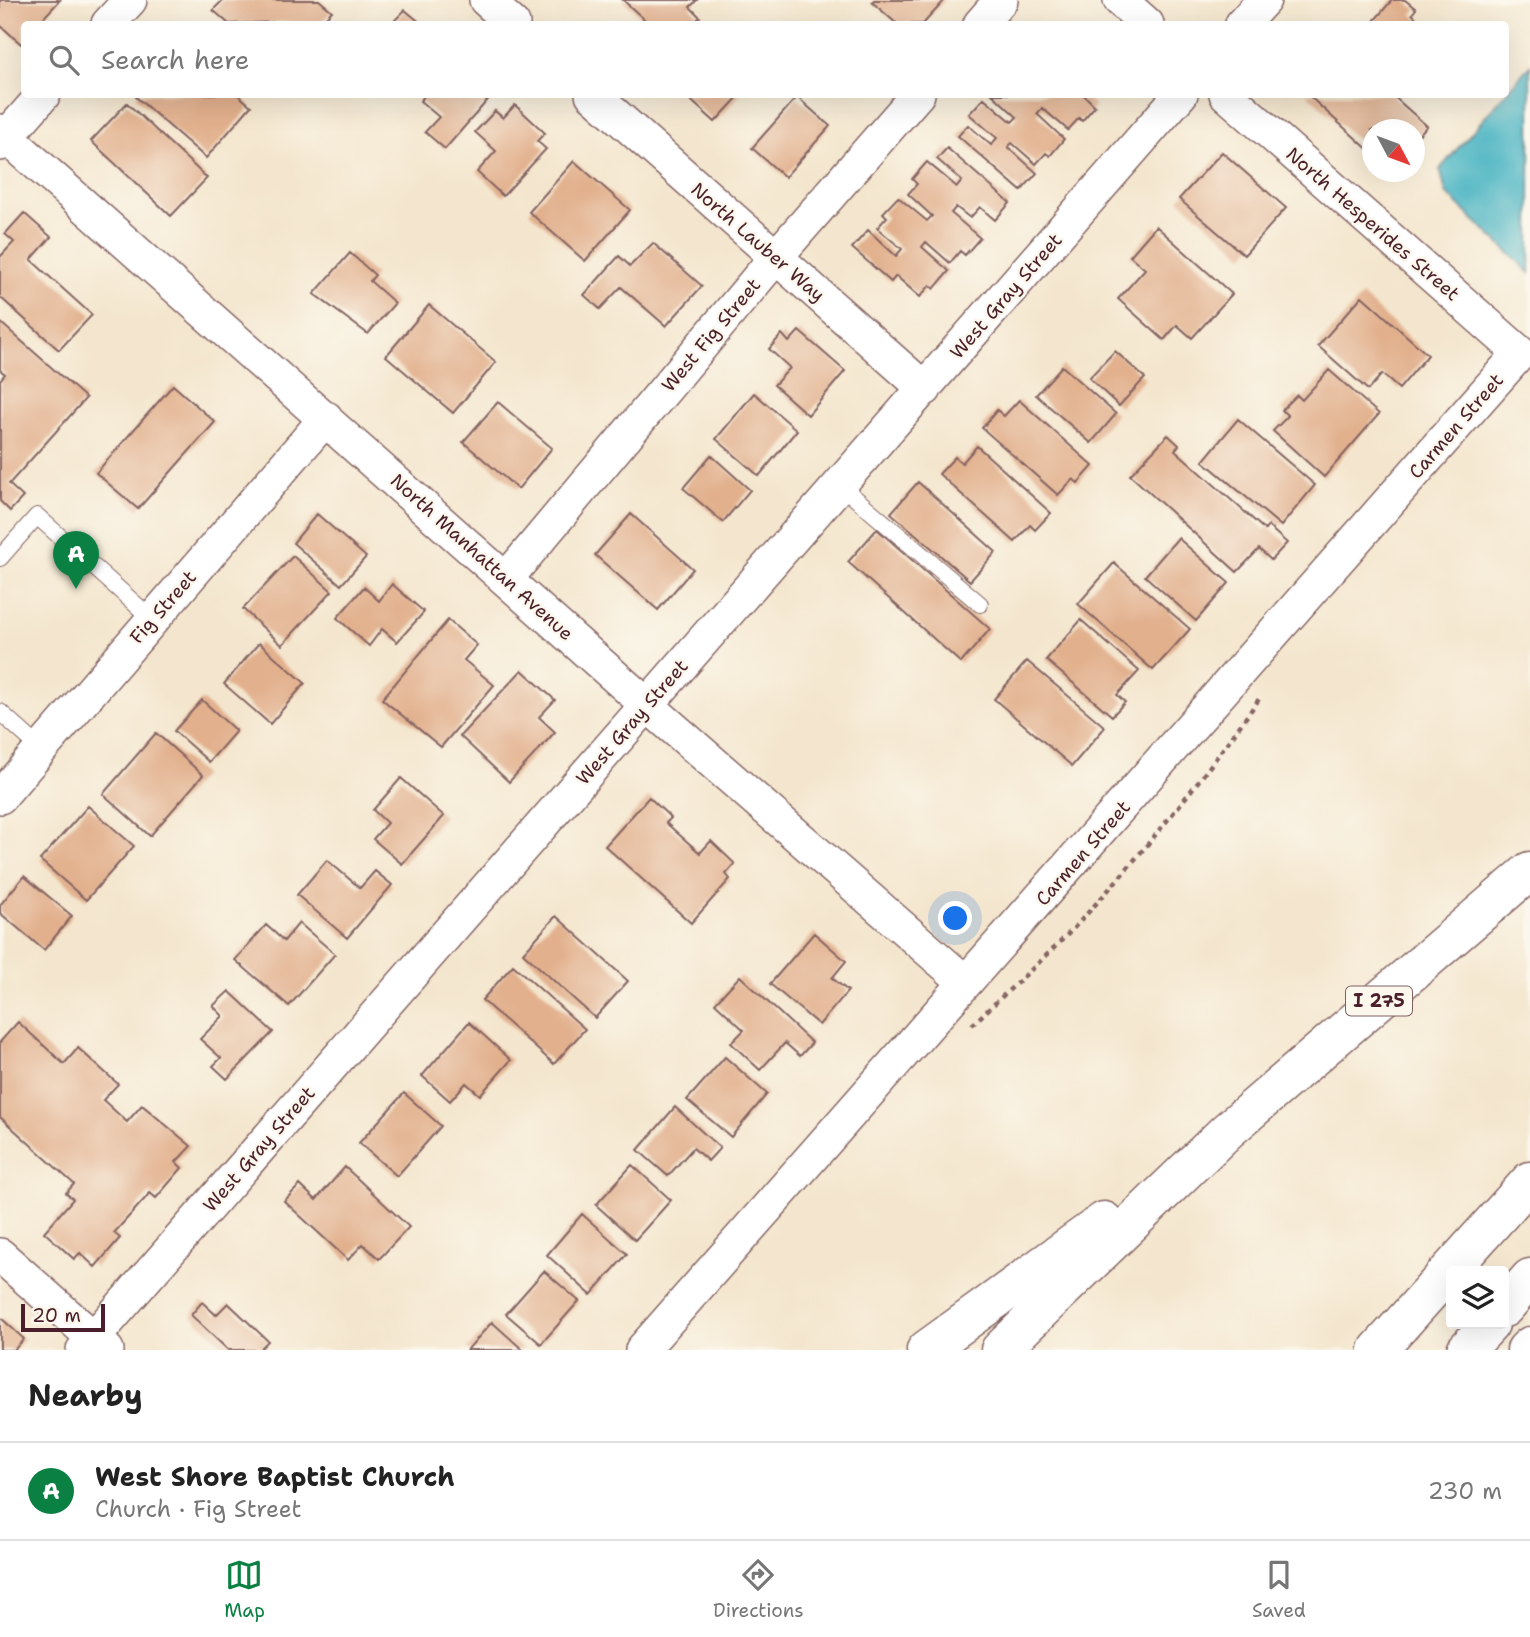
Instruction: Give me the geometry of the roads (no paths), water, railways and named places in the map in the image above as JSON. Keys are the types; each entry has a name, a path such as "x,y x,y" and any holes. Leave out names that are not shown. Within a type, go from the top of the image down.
{"highway":[{"name":"I 275","path":"1000,1350 1102,1248 1227,1131 1530,871"},
{"path":"926,1350 1227,1131"},
{"path":"1378,1350 1530,1181"},
{"path":"1509,1302 1530,1278"},
{"path":"1466,1350 1485,1329"},
{"path":"1526,1350 1530,1346"}],"street":[{"path":"111,21 130,0"},
{"path":"486,0 510,21"},
{"path":"982,21 1001,0"},
{"path":"1119,0 1144,21"},
{"path":"1245,21 1264,0"},
{"path":"2,137 40,98"},
{"name":"North Lauber Way","path":"596,98 925,389"},
{"name":"West Fig Street","path":"507,578 775,258 915,98"},
{"name":"West Gray Street","path":"94,1346 1178,98"},
{"name":"North Hesperides Street","path":"1231,98 1520,353"},
{"name":"North Manhattan Avenue","path":"2,137 326,418 965,982"},
{"name":"Carmen Street","path":"642,1350 965,982 1016,930 1520,353"},
{"name":"Fig Street","path":"0,797 326,418"},
{"path":"0,1255 94,1346"}],"lane":[{"path":"841,486 980,604"},
{"path":"0,558 37,516 152,619"},
{"path":"0,712 41,749"}],"water":[{"path":"1530,65 1530,273 1446,193 1440,169 1501,98 1509,98 1509,89"}],"place":[{"name":"West Shore Baptist Church","path":"76,589"}]}
